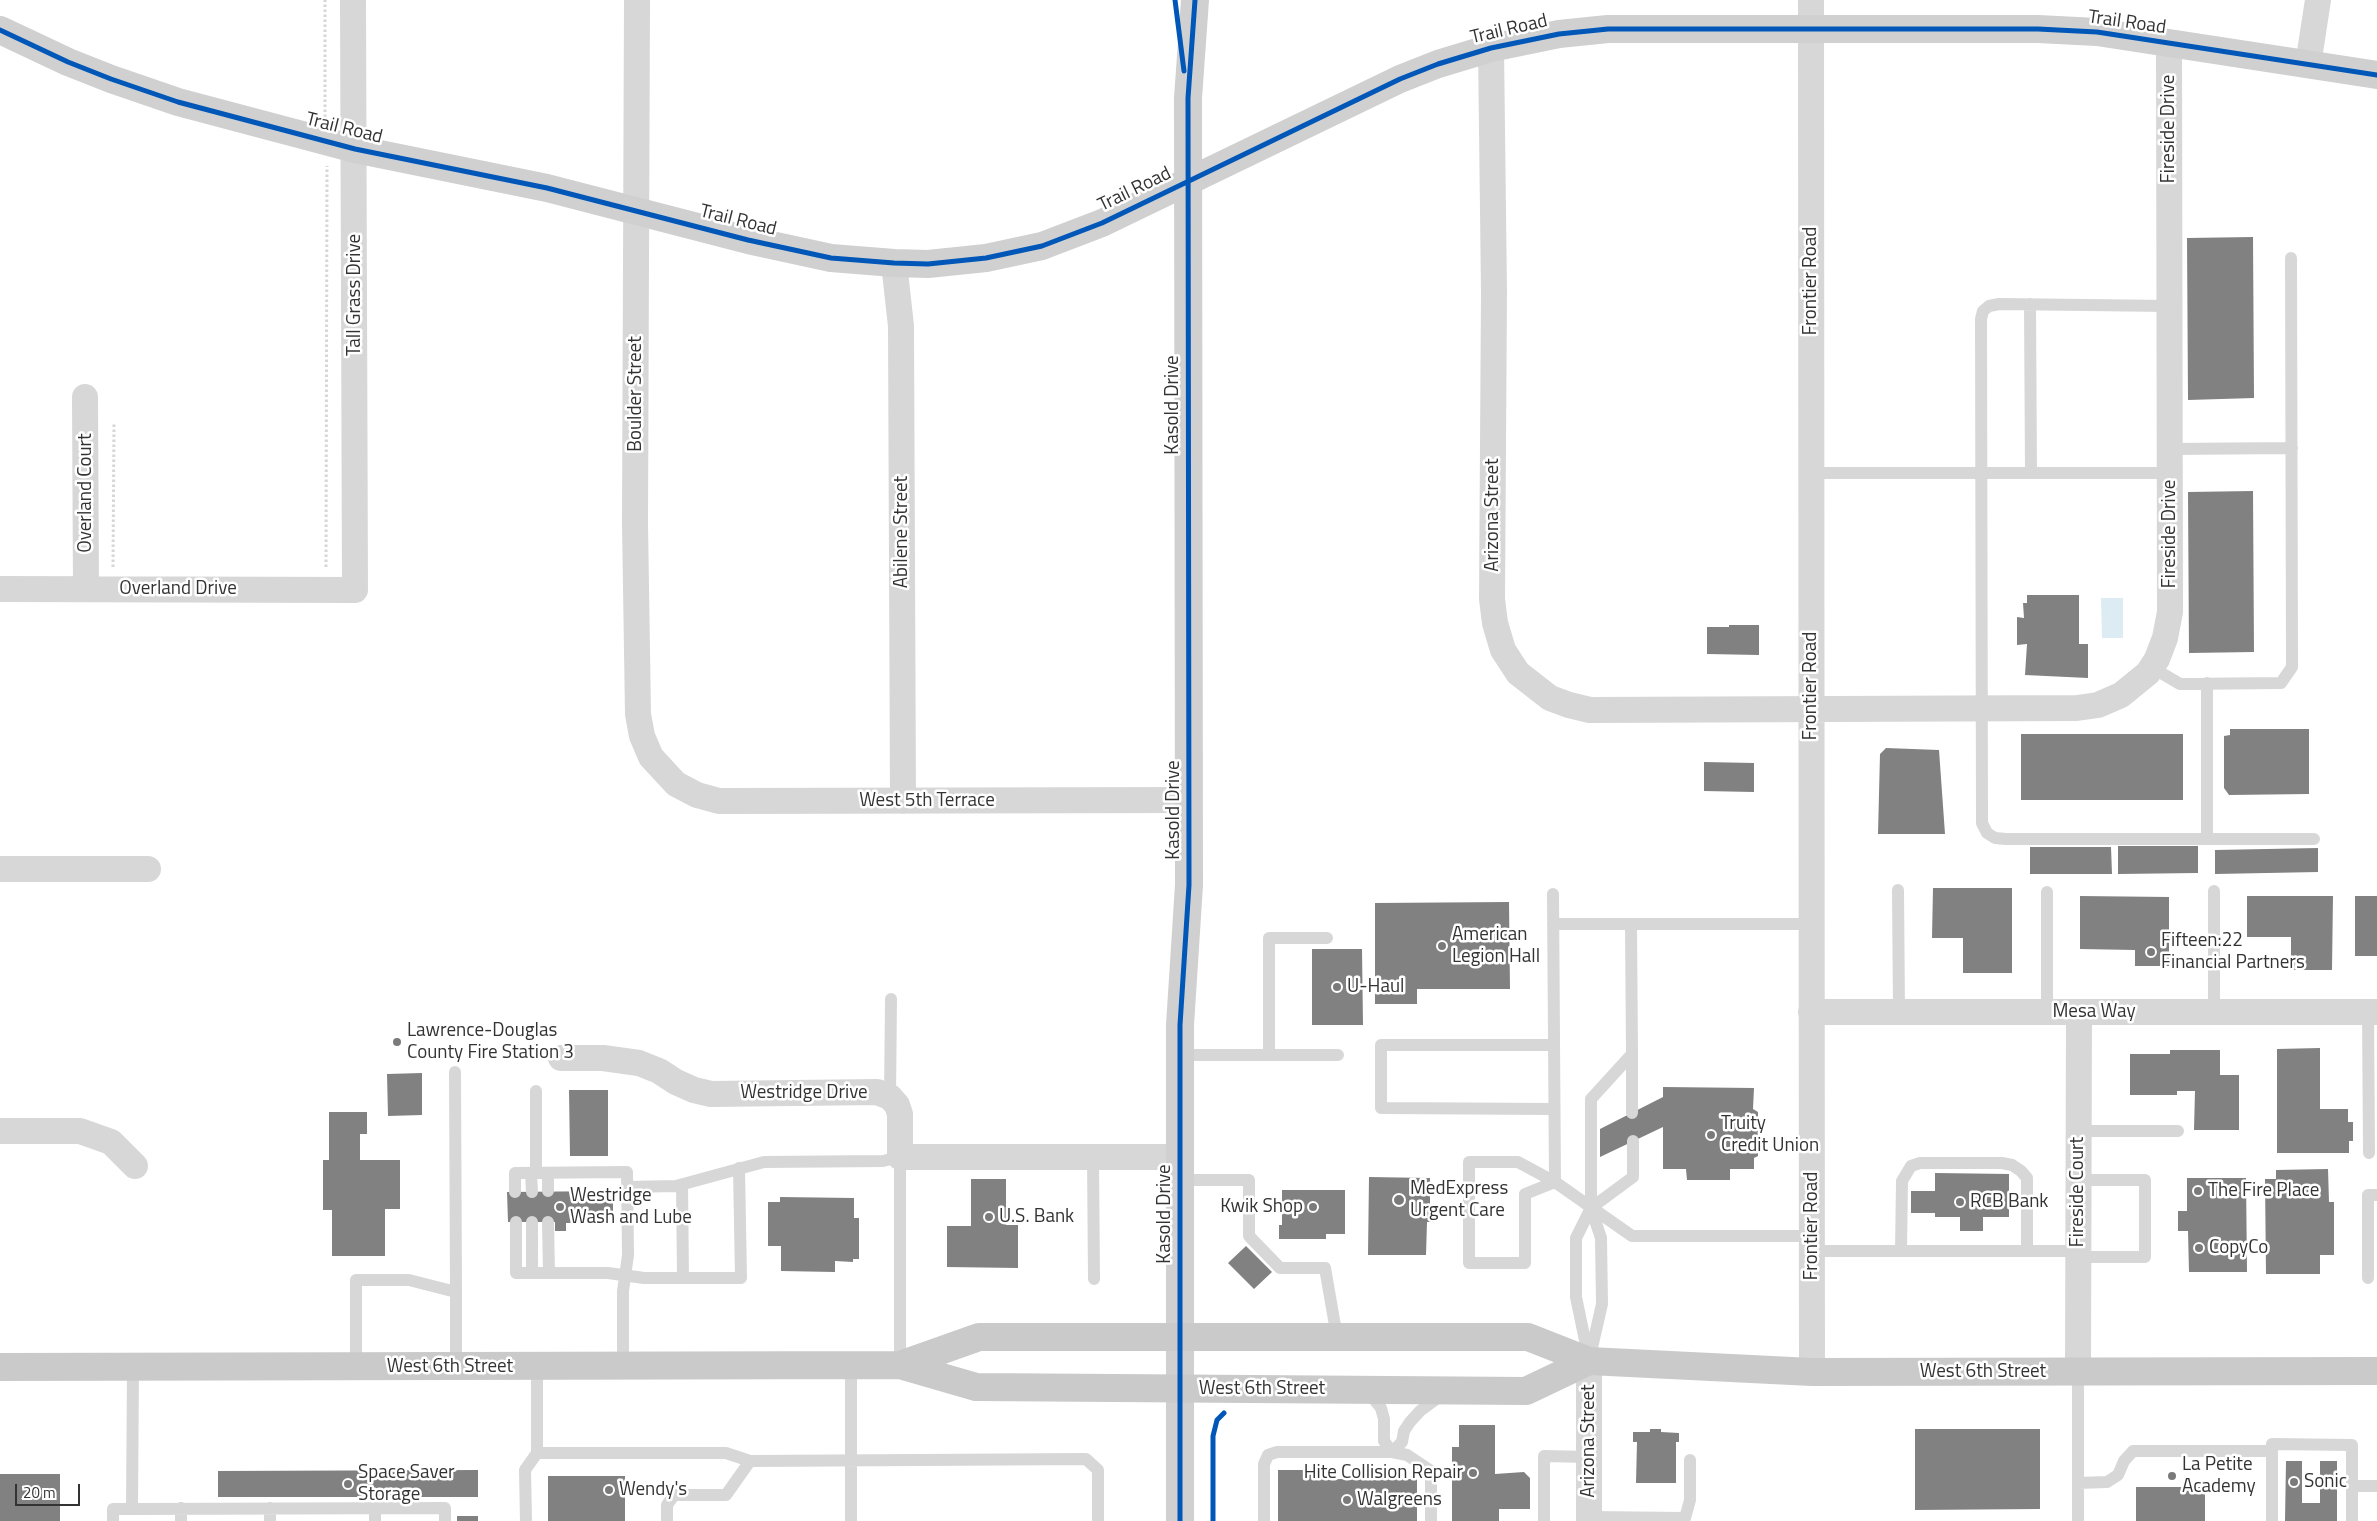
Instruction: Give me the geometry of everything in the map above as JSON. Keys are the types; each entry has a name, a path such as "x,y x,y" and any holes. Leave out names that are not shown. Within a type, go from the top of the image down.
{"main road":[{"name":"West 6th Street","path":"900,1365 979,1337 1528,1337 1589,1360 1812,1372 2377,1372"},
{"name":"West 6th Street","path":"0,1368 900,1365 976,1387 1526,1391 1589,1360"}],"street":[{"name":"Tall Grass Drive","path":"353,0 356,149 356,590"},
{"name":"Boulder Street","path":"637,0 635,523 638,714 642,736 651,757 670,779"},
{"name":"Kasold Drive","path":"1175,0 1188,98"},
{"name":"Kasold Drive","path":"1180,1521 1180,1056 1189,885 1188,98 1195,0"},
{"name":"Frontier Road","path":"1811,0 1812,1372"},
{"path":"2308,65 2318,0"},
{"name":"Trail Road","path":"0,30 52,56 111,80 178,102 356,149 547,188 748,240 831,258 894,264 928,264 986,258 1042,246 1102,223 1400,79 1438,64 1492,48 1559,34 1608,29 2038,29 2097,32 2377,75"},
{"name":"Fireside Drive","path":"1811,709 2078,708 2098,705 2121,695 2136,684 2151,667 2165,638 2170,612 2169,43"},
{"name":"Arizona Street","path":"1492,48 1494,292 1492,599 1495,623 1503,650 1518,673 1535,688 1562,703 1590,710 1811,709"},
{"name":"Abilene Street","path":"894,264 901,326 903,802"},
{"name":"Overland Court","path":"85,397 86,588"},
{"name":"Overland Drive","path":"0,589 356,590"},
{"name":"West 5th Terrace","path":"670,779 696,795 719,801 1189,800"},
{"path":"0,869 148,868"},
{"name":"Mesa Way","path":"1811,1012 2373,1012"},
{"name":"Fireside Court","path":"2078,1372 2079,1012"},
{"name":"Westridge Drive","path":"561,1058 604,1058 638,1063 659,1071 685,1086 711,1094 877,1092 890,1098 897,1105 900,1114 900,1157"},
{"path":"0,1131 80,1131 110,1142 135,1166"},
{"path":"900,1157 1093,1157 1180,1169"},
{"name":"Arizona Street","path":"1589,1360 1589,1519"}],"lane":[{"path":"2151,667 2180,684 2281,683 2292,667 2291,258"},
{"path":"2170,306 1999,304 1989,306 1983,311 1981,318 1982,823 1987,833 1995,838 2314,839"},
{"path":"2030,304 2031,473"},
{"path":"1811,473 2031,473 2292,448"},
{"path":"2207,683 2207,839"},
{"path":"1898,890 1899,1012"},
{"path":"2214,891 2214,1012"},
{"path":"2047,892 2048,1012"},
{"path":"1553,894 1554,1182"},
{"path":"1553,924 1811,924"},
{"path":"1632,924 1632,1113"},
{"path":"1270,1055 1269,938 1328,938"},
{"path":"890,999 890,1098"},
{"path":"2369,1153 2373,1012"},
{"path":"1554,1045 1382,1045 1381,1081 1381,1108 1554,1109"},
{"path":"1589,1360 1602,1304 1602,1238 1591,1208 1591,1099 1632,1054"},
{"path":"1180,1056 1338,1055"},
{"path":"455,1072 456,1367"},
{"path":"532,1192 538,1173 536,1091"},
{"path":"2079,1131 2178,1131"},
{"path":"1589,1360 1576,1298 1576,1238 1591,1208 1633,1177 1633,1141"},
{"path":"627,1187 682,1185 764,1162 883,1161 900,1157 900,1365"},
{"path":"1093,1157 1094,1279"},
{"path":"1554,1182 1525,1194 1525,1263 1469,1263 1469,1162 1518,1162 1554,1182 1632,1236 1812,1243 1901,1251 2027,1252 2145,1256 2145,1180 2079,1180"},
{"path":"1901,1251 1902,1181 1912,1166 1920,1163 2002,1163 2012,1165 2027,1178 2027,1252"},
{"path":"516,1222 516,1273 625,1275 644,1278 741,1278 739,1168"},
{"path":"1180,1169 1248,1180 1248,1236 1280,1268 1325,1268 1337,1337"},
{"path":"515,1192 515,1173 627,1172 628,1255 625,1275 623,1367"},
{"path":"538,1173 548,1191"},
{"path":"682,1185 683,1278"},
{"path":"2368,1278 2368,1195 2377,1195"},
{"path":"532,1222 532,1273"},
{"path":"548,1222 549,1273"},
{"path":"356,1367 356,1280 409,1280 456,1292"},
{"path":"851,1366 851,1521"},
{"path":"132,1509 133,1367"},
{"path":"526,1521 525,1470 537,1452 537,1367"},
{"path":"2078,1372 2078,1521"},
{"path":"1366,1390 1382,1408 1384,1441 1392,1452"},
{"path":"1392,1452 1402,1442 1404,1431 1410,1422 1420,1411 1448,1390"},
{"path":"2272,1521 2272,1444 2352,1444 2352,1521"},
{"path":"2078,1483 2107,1482 2118,1475 2124,1461 2133,1452 2272,1451"},
{"path":"537,1452 726,1452 750,1460 1086,1459 1098,1470 1098,1521"},
{"path":"1264,1521 1264,1464 1268,1455 1277,1452 1392,1452 1407,1455 1431,1471 1431,1521"},
{"path":"1544,1521 1544,1456 1589,1457"},
{"path":"667,1521 666,1505 674,1494 726,1495 750,1460"},
{"path":"1589,1519 1685,1518 1690,1500 1690,1460"},
{"path":"2352,1486 2377,1486"},
{"path":"113,1521 113,1509 132,1509 181,1515 270,1515 375,1514 445,1508 445,1521"}],"path":[{"path":"326,0 326,590"},
{"path":"113,588 114,422"}],"shaded area":[{"path":"2101,598 2123,598 2123,638 2102,638"}],"building":[{"path":"2253,237 2254,398 2188,400 2187,238"},
{"path":"2253,491 2254,652 2189,653 2188,492"},
{"path":"2027,595 2079,595 2079,644 2088,644 2088,678 2025,675 2027,644 2017,645 2017,617 2024,618 2023,603 2027,603"},
{"path":"1729,625 1759,625 1759,655 1707,654 1707,627 1729,627"},
{"path":"2230,729 2309,729 2309,794 2229,795 2224,788 2224,736 2230,735"},
{"path":"2021,734 2183,734 2183,800 2021,800"},
{"path":"1886,748 1939,750 1945,834 1878,834 1880,754"},
{"path":"1704,762 1754,763 1754,792 1704,791"},
{"path":"2118,846 2198,846 2198,873 2118,874"},
{"path":"2030,847 2111,847 2112,874 2030,874"},
{"path":"2318,848 2318,872 2215,874 2215,850"},
{"path":"1933,888 2012,888 2012,973 1963,973 1963,938 1932,938"},
{"path":"2080,896 2169,897 2169,966 2135,966 2135,950 2080,949"},
{"path":"2247,896 2333,896 2332,970 2291,970 2291,937 2247,937"},
{"path":"2355,896 2377,896 2377,956 2355,956"},
{"name":"American Legion Hall","path":"1509,902 1510,989 1417,989 1417,1004 1375,1004 1375,903"},
{"name":"U-Haul","path":"1312,949 1362,949 1363,1025 1312,1025"},
{"path":"2320,1048 2320,1109 2348,1109 2348,1122 2353,1122 2353,1141 2349,1141 2349,1153 2277,1153 2277,1049"},
{"path":"2170,1050 2220,1050 2220,1075 2239,1075 2239,1130 2194,1130 2195,1091 2177,1091 2177,1095 2130,1095 2130,1054 2170,1054"},
{"path":"422,1073 422,1115 388,1116 387,1074"},
{"name":"Truity Credit Union","path":"1663,1087 1754,1088 1753,1109 1758,1112 1758,1156 1754,1158 1754,1169 1730,1169 1730,1180 1687,1180 1686,1169 1663,1169 1663,1127 1600,1157 1600,1129 1663,1097"},
{"path":"569,1090 608,1090 608,1156 570,1156"},
{"path":"329,1112 367,1112 367,1134 360,1134 360,1160 400,1160 400,1209 385,1209 385,1256 332,1256 332,1210 323,1210 323,1160 329,1160"},
{"path":"2328,1169 2329,1202 2334,1202 2334,1255 2320,1255 2320,1274 2266,1274 2265,1179 2276,1179 2276,1170"},
{"name":"RCB Bank","path":"1935,1173 2009,1174 2009,1217 1983,1217 1983,1231 1960,1231 1960,1217 1935,1217 1935,1213 1911,1213 1911,1191 1935,1191"},
{"name":"MedExpress Urgent Care","path":"1369,1177 1430,1178 1430,1222 1427,1222 1426,1255 1368,1255"},
{"path":"2187,1178 2246,1178 2247,1272 2189,1272 2188,1231 2178,1231 2178,1211 2187,1211"},
{"name":"U.S. Bank","path":"971,1179 1006,1179 1006,1225 1018,1225 1018,1268 947,1267 947,1226 971,1226"},
{"name":"Kwik Shop","path":"1282,1190 1345,1190 1345,1234 1326,1234 1326,1239 1279,1239 1279,1225 1282,1225"},
{"name":"Westridge Wash and Lube","path":"613,1191 613,1223 566,1223 566,1231 555,1231 555,1222 508,1222 507,1192"},
{"path":"780,1197 854,1198 854,1218 859,1218 859,1259 853,1259 853,1262 835,1261 835,1272 781,1271 781,1246 768,1246 768,1202 780,1202"},
{"name":"Kwik Shop","path":"1246,1246 1272,1272 1254,1289 1228,1263"},
{"name":"Hite Collision Repair","path":"1459,1425 1495,1425 1495,1474 1524,1472 1530,1478 1530,1509 1499,1509 1499,1521 1452,1521 1452,1447 1459,1447"},
{"path":"1650,1429 1661,1429 1661,1432 1679,1433 1679,1442 1676,1442 1676,1483 1636,1483 1637,1442 1633,1442 1633,1432 1650,1432"},
{"path":"1915,1429 2040,1429 2040,1509 1915,1510"},
{"name":"Sonic","path":"2286,1461 2302,1461 2302,1503 2320,1503 2320,1461 2337,1461 2337,1521 2285,1521"},
{"name":"Space Saver Storage","path":"478,1470 478,1497 218,1497 218,1471"},
{"name":"Walgreens","path":"1278,1470 1315,1470 1315,1479 1417,1479 1417,1521 1278,1521"},
{"path":"0,1474 60,1474 60,1521 0,1521"},
{"path":"548,1476 625,1476 625,1521 548,1521"},
{"path":"2136,1487 2205,1487 2205,1521 2136,1521"},
{"path":"457,1516 478,1516 478,1521 457,1521"}],"cycle path":[{"path":"1175,0 1184,71"},
{"path":"1180,1521 1180,1025 1189,885 1188,98 1195,0"},
{"path":"0,30 68,62 178,102 355,149 547,188 748,240 831,258 928,264 986,258 1042,246 1102,223 1400,79 1438,64 1491,48 1559,34 1608,29 2038,29 2097,32 2377,75"},
{"path":"1213,1521 1213,1436 1217,1420 1224,1413"}],"place":[{"name":"American Legion Hall","path":"1442,946"},
{"name":"Fifteen:22 Financial Partners","path":"2151,952"},
{"name":"U-Haul","path":"1337,987"},
{"name":"Lawrence-Douglas County Fire Station 3","path":"397,1042"},
{"name":"Truity Credit Union","path":"1711,1135"},
{"name":"The Fire Place","path":"2198,1191"},
{"name":"MedExpress Urgent Care","path":"1399,1200"},
{"name":"RCB Bank","path":"1960,1202"},
{"name":"Westridge Wash and Lube","path":"560,1207"},
{"name":"Kwik Shop","path":"1313,1207"},
{"name":"U.S. Bank","path":"989,1217"},
{"name":"CopyCo","path":"2199,1248"},
{"name":"Hite Collision Repair","path":"1473,1473"},
{"name":"La Petite Academy","path":"2172,1476"},
{"name":"Sonic","path":"2294,1482"},
{"name":"Space Saver Storage","path":"348,1484"},
{"name":"Wendy's","path":"609,1490"},
{"name":"Walgreens","path":"1347,1500"}]}
